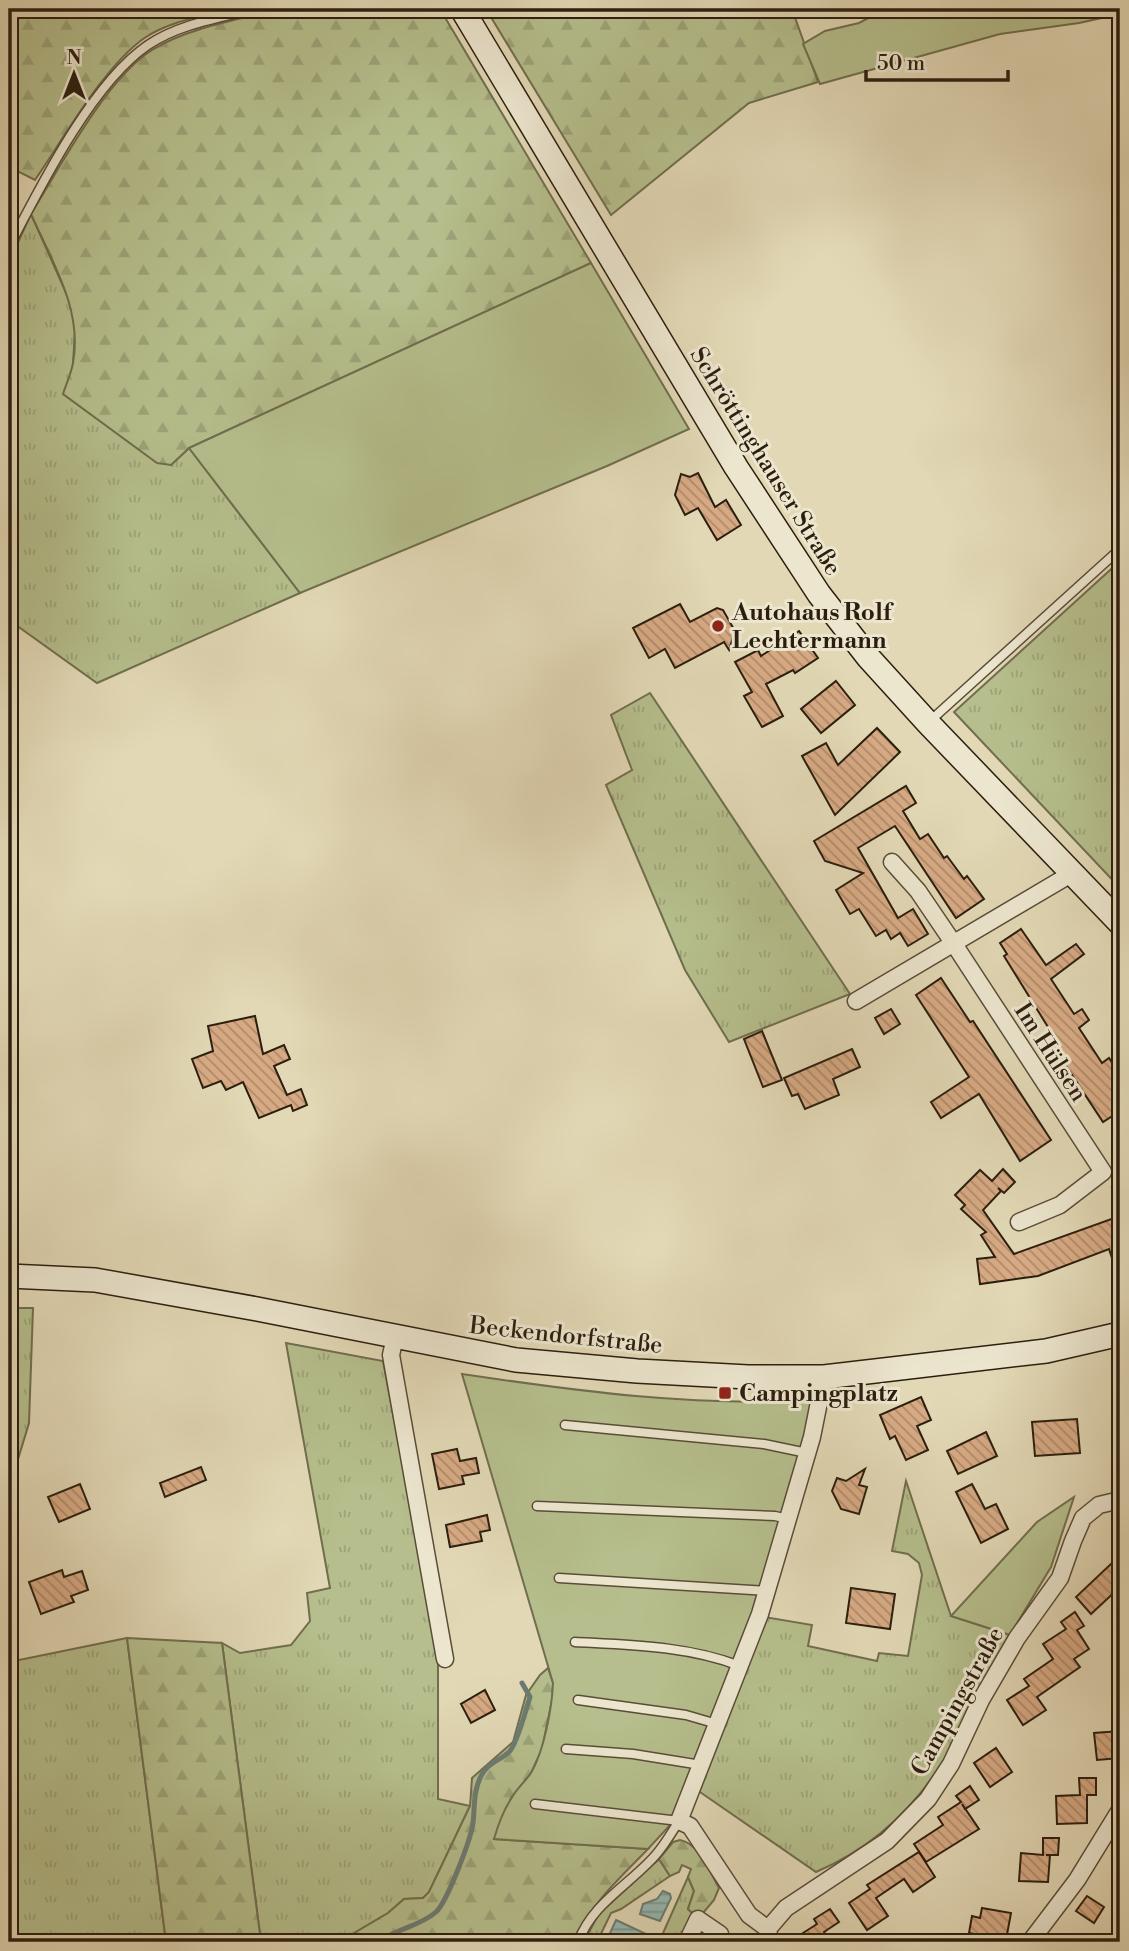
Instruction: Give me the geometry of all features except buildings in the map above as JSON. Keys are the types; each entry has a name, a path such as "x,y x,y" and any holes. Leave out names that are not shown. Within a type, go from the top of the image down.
{"main road":[{"name":"Schröttinghauser Straße","path":"462,9 777,533 818,594 928,723 1120,923"},
{"name":"Beckendorfstraße","path":"9,1276 95,1280 516,1360 748,1377 824,1377 1046,1351 1120,1334"}],"street":[{"name":"Im Hülsen","path":"892,862 918,891 1103,1172 1060,1205 1018,1222"},
{"path":"856,1002 1071,874"},
{"path":"395,1338 391,1355 445,1659"},
{"path":"679,1821 767,1591 807,1453 824,1377"},
{"name":"Campingstraße","path":"679,1821 690,1826 749,1915 769,1936 786,1908 887,1841 928,1799 951,1764 981,1700 1017,1638 1060,1578 1083,1518 1099,1505 1120,1500"},
{"path":"1030,1942 1077,1880 1120,1810"},
{"path":"687,1942 698,1919 720,1934 712,1942"}],"lane":[{"path":"9,247 70,138 93,103 129,60 161,38 200,23 255,9"},
{"path":"928,723 1120,549"},
{"path":"565,1426 764,1444 807,1453"},
{"path":"537,1506 788,1518"},
{"path":"559,1578 767,1591"},
{"path":"575,1642 640,1645 711,1655 740,1666"},
{"path":"578,1700 686,1715 717,1724"},
{"path":"566,1749 633,1754 701,1765"},
{"path":"535,1804 679,1821 650,1862 593,1913 578,1942"}],"green space":[{"path":"9,9 230,9 163,28 143,39 128,52 99,85 35,180 9,167"},
{"path":"280,9 440,9 591,263 189,448 171,465 157,463 63,394 73,363 74,324 64,287 31,214 85,125 135,63 152,50 181,36"},
{"path":"486,9 792,9 818,82 749,103 611,215"},
{"path":"874,9 1120,9 1120,14 1079,23 1000,34 820,84 803,44 825,31 859,23 872,16"},
{"path":"31,214 71,304 75,330 73,364 171,465 189,448 300,593 97,683 9,620 9,262"},
{"path":"591,263 689,429 607,466 300,593 189,448"},
{"path":"1120,561 1120,888 954,712"},
{"path":"650,693 850,994 729,1042 685,970 606,785 632,770 611,715"},
{"path":"9,1308 33,1308 29,1423 9,1489"},
{"path":"286,1343 383,1361 438,1653 438,1799 470,1806 429,1892 423,1898 404,1899 388,1913 339,1942 261,1942 222,1643 240,1653 291,1645 310,1621 307,1593 330,1588"},
{"path":"462,1374 636,1396 723,1401 810,1400 810,1428 757,1613 672,1823 648,1849 494,1839 506,1808 536,1764 549,1717 553,1683"},
{"path":"906,1481 951,1616 1010,1635 975,1696 944,1760 919,1795 872,1840 836,1863 816,1872 697,1790 765,1617 812,1625 808,1646 877,1661 879,1653 908,1656 922,1575 919,1563 908,1554 892,1551"},
{"path":"1074,1497 1051,1567 1010,1635 951,1616 1037,1522"},
{"path":"127,1638 166,1942 9,1942 9,1662"},
{"path":"127,1638 222,1643 261,1942 166,1942"},
{"path":"548,1668 553,1683 552,1700 542,1749 531,1773 511,1798 494,1839 648,1849 597,1904 575,1942 339,1942 388,1913 404,1899 423,1898 429,1892 470,1806 472,1778 513,1742 526,1695"},
{"path":"680,1840 698,1852 719,1888 714,1900 698,1919 688,1909 694,1891 688,1877 691,1869 682,1865 679,1872 670,1876 659,1859 673,1842"},
{"path":"659,1859 670,1876 611,1913 597,1942 584,1942 598,1915"},
{"path":"688,1877 694,1891 688,1909 697,1918 685,1942 659,1942"}],"water":[{"path":"663,1891 670,1894 671,1898 660,1921 640,1914 643,1904 657,1899"},
{"path":"616,1920 646,1934 648,1942 606,1942"}],"waterway":[{"path":"9,17 19,9"},
{"path":"380,1942 429,1917 441,1906 458,1870 471,1831 478,1782 490,1765 509,1752 518,1735 530,1697 522,1683"}],"place":[{"name":"Autohaus Rolf Lechtermann","path":"718,626"},
{"name":"Campingplatz","path":"725,1393"}]}
